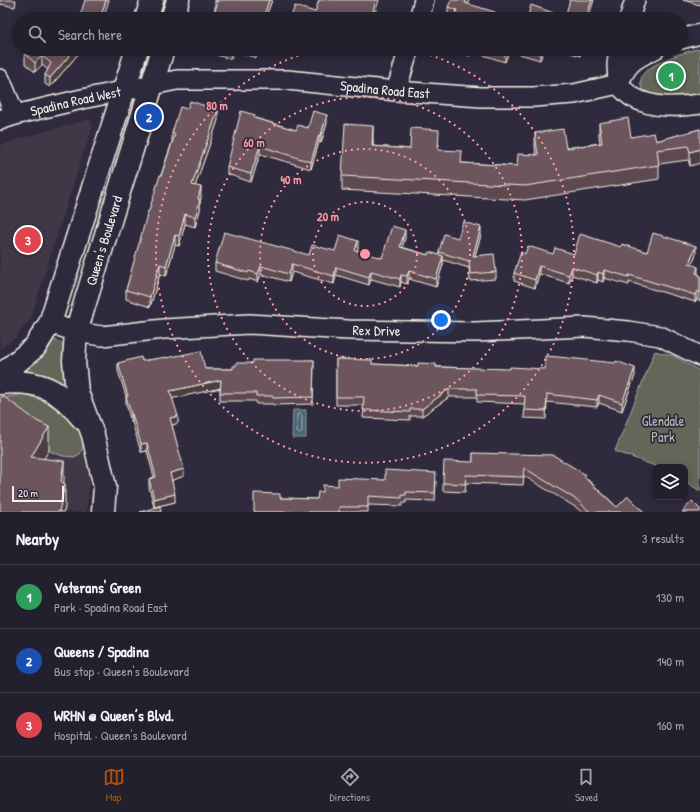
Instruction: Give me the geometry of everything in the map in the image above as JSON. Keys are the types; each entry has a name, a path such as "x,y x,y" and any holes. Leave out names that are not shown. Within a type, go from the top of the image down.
{"street":[{"path":"148,12 152,0"},
{"path":"174,12 178,0"},
{"path":"420,12 424,0"},
{"path":"631,12 635,0"},
{"path":"688,37 700,34"},
{"name":"Queen's Boulevard","path":"0,376 35,347 50,323 135,56"},
{"name":"Queen's Boulevard","path":"104,512 105,487 92,435 77,392 74,361 76,332 161,56"},
{"path":"396,91 407,56"},
{"path":"618,56 618,84 631,97 653,105 682,107 700,104"},
{"path":"618,84 626,68 635,59 641,56"},
{"path":"0,79 8,117"},
{"name":"Spadina Road East","path":"152,85 177,80 287,80 396,91 482,97 534,97 574,94 618,84"},
{"name":"Spadina Road West","path":"8,117 152,85"},
{"name":"Rex Drive","path":"50,323 76,332 102,336 164,329 249,324 348,330 475,332 584,327 628,330 660,336 700,356"},
{"name":"Queen's Boulevard","path":"0,383 26,381 48,388 66,399 82,418 92,435"}],"shaded area":[{"path":"90,119 93,126 30,320 15,338 0,349 0,145"},
{"path":"6,394 24,394 41,400 58,409 82,432 90,474 86,512 0,512 0,396"}],"green space":[{"path":"700,48 700,98 671,98 649,95 643,91 641,81 642,75 646,71 674,56 688,56 688,51"},
{"path":"53,340 61,342 65,345 76,393 24,375 22,370 50,341"},
{"name":"Glendale Park","path":"655,351 674,356 700,371 700,491 688,483 688,464 652,465 615,451"},
{"path":"24,394 53,406 71,419 78,427 82,436 83,447 80,454 74,457 63,456 36,446 0,401 2,398"}],"water":[{"path":"293,410 306,410 306,438 292,438"}],"building":[{"path":"85,0 106,0 102,12 81,12"},
{"path":"269,0 265,12 214,12 218,2 215,1"},
{"path":"319,0 376,0 373,11 377,12 315,12"},
{"path":"451,0 466,0 465,3 495,12 456,12 457,10 448,7"},
{"path":"570,0 592,0 588,12 566,12"},
{"path":"531,5 551,12 529,12"},
{"path":"295,6 315,12 293,12"},
{"path":"27,56 42,56 35,63"},
{"path":"42,56 69,56 50,78 45,75 51,63"},
{"path":"190,101 218,110 192,185 201,187 198,199 200,200 195,217 185,214 179,236 175,235 166,266 160,264 150,297 126,290 148,211 175,134 172,133 180,107 187,109"},
{"path":"241,111 255,115 254,118 296,130 298,125 308,128 313,111 327,115 311,162 260,146 251,174 227,167"},
{"path":"628,118 631,137 654,133 656,141 700,129 700,149 690,152 688,146 657,150 659,165 525,186 342,176 345,124 373,126 372,146 410,149 411,128 439,130 438,150 462,151 461,163 517,166 518,154 538,155 535,133 563,129 566,148 602,143 599,123"},
{"path":"463,222 481,227 473,256 494,254 496,272 470,274 469,261 439,252 444,234 458,238"},
{"path":"392,226 405,230 400,247 428,255 429,252 443,256 436,279 409,271 407,276 401,275 400,279 371,271 369,277 336,267 334,276 292,264 289,274 261,266 258,274 249,271 248,273 215,263 224,232 309,255 312,245 335,251 340,235 358,241 355,250 382,258"},
{"path":"653,233 696,246 689,263 698,267 696,273 700,275 700,293 697,291 695,295 629,275 629,277 604,270 603,274 598,272 597,275 572,267 569,275 539,266 535,280 514,273 521,252 525,254 528,246 553,254 555,248 574,254 580,234 621,247 622,244 647,252"},
{"path":"201,351 205,369 233,369 233,366 236,366 236,363 253,363 253,360 314,360 313,397 273,398 273,396 256,396 256,393 220,393 221,380 170,391 178,416 170,418 184,469 170,473 175,494 154,499 149,479 156,477 147,443 141,444 131,414 126,396 128,396 118,363 141,357 142,361"},
{"path":"545,356 615,363 616,361 635,368 622,403 599,395 597,400 547,394 546,411 524,410 525,396 477,395 477,389 449,389 422,409 410,409 410,412 363,410 364,397 336,397 336,359 372,360 372,364 418,366 418,363 436,364 436,367 510,369 510,367 545,369"},
{"path":"3,396 37,421 49,427 31,457 64,461 61,481 65,484 59,512 0,512 0,398"},
{"path":"473,453 553,455 586,475 584,477 617,507 628,496 644,512 590,512 577,500 524,468 523,477 466,475 465,484 443,483 444,461 473,462"},
{"path":"385,470 436,473 435,493 406,492 406,495 402,495 402,498 368,496 368,507 339,507 339,512 254,512 254,493 280,494 280,498 317,499 318,492 323,492 323,485 338,486 338,478 385,480"},
{"path":"692,501 700,509 700,512 682,512"},
{"path":"160,506 161,512 140,512"}],"place":[{"name":"Veterans' Green","path":"671,76"},
{"name":"Queens / Spadina","path":"149,117"},
{"name":"WRHN @ Queen’s Blvd.","path":"28,240"}]}
